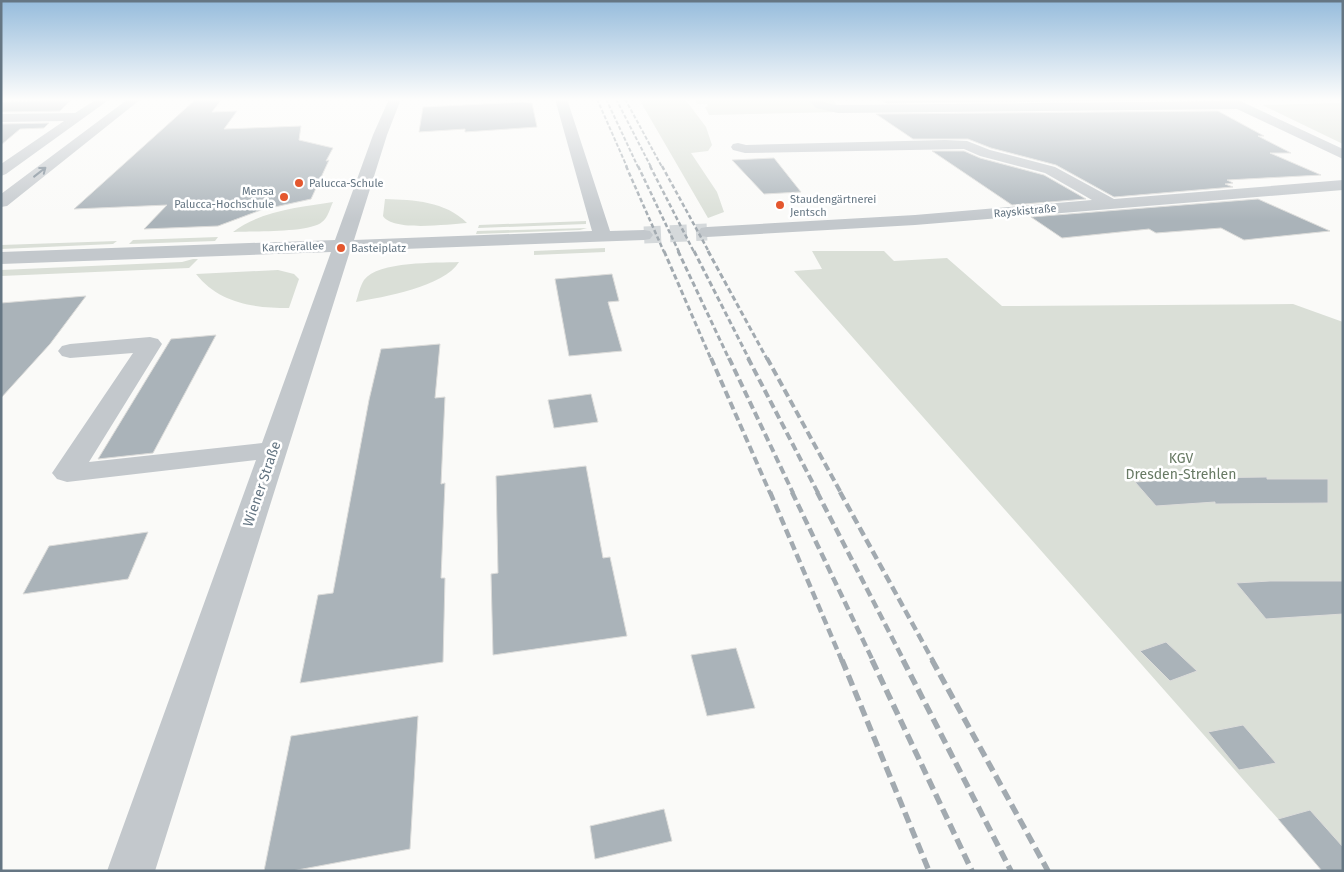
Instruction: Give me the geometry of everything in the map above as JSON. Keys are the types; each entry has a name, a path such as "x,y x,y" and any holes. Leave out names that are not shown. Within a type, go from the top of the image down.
{"street":[{"path":"1,171 45,140"},
{"path":"1,202 81,140"},
{"name":"Wiener Straße","path":"131,871 378,140"},
{"path":"573,140 602,236"},
{"path":"1312,140 1343,155"},
{"path":"738,147 745,149 967,145 985,153 1050,170 1111,204"},
{"name":"Rayskistraße","path":"708,232 915,220 1343,185"},
{"name":"Karcherallee","path":"1,258 644,234"},
{"path":"70,351 150,344 67,473 273,450"}],"green space":[{"path":"663,140 710,140 712,145 708,151 691,153 717,192 724,212 708,218"},
{"path":"1334,140 1343,140 1343,144"},
{"path":"385,199 429,203 449,210 467,223 422,226 398,224 389,221 383,216"},
{"path":"333,202 326,218 315,226 293,230 233,232 255,219 281,211"},
{"path":"586,221 586,224 478,228 479,225"},
{"path":"587,228 580,230 476,234 477,231"},
{"path":"218,237 215,241 129,244 133,240"},
{"path":"117,241 113,244 1,249 1,245"},
{"path":"605,248 605,252 534,255 534,251"},
{"name":"KGV Dresden-Strehlen","path":"812,251 884,251 894,261 947,258 1002,306 1293,304 1343,322 1343,871 1324,871 794,271 822,269"},
{"path":"198,259 189,268 1,276 1,270 182,262"},
{"path":"459,262 451,271 427,284 396,294 356,302 364,280 382,269 408,264"},
{"path":"278,270 294,274 299,279 289,308 250,305 226,298 205,284 196,274"}],"building":[{"path":"1,140 7,140 1,145"},
{"path":"151,140 299,140 333,148 311,199 261,210 218,226 144,229 167,205 74,209"},
{"path":"970,140 1265,140 1291,153 1270,153 1321,175 1227,180 1233,183 1225,184 1233,187 1114,197 1056,165 991,148"},
{"path":"932,151 964,151 980,158 1044,175 1086,199 1012,205"},
{"path":"774,158 801,192 764,194 732,160"},
{"path":"1258,199 1330,231 1244,240 1221,228 1156,233 1149,229 1062,238 1031,217"},
{"path":"612,274 619,301 608,302 622,351 569,356 555,279"},
{"path":"86,296 50,344 1,398 1,303"},
{"path":"216,335 153,453 98,459 171,339"},
{"path":"440,344 435,398 445,397 441,484 445,483 441,578 445,578 443,662 300,683 318,595 333,593 369,400 381,349"},
{"path":"591,394 598,422 554,428 548,400"},
{"path":"586,466 603,558 610,557 627,636 493,655 491,574 498,573 496,476"},
{"path":"1267,477 1267,479 1328,479 1328,503 1215,504 1215,502 1156,506 1135,482 1195,478"},
{"path":"148,532 128,579 23,594 49,546"},
{"path":"1343,581 1343,614 1266,619 1236,583"},
{"path":"1166,642 1197,671 1170,681 1140,651"},
{"path":"736,648 755,708 707,716 691,655"},
{"path":"418,716 410,849 292,871 264,871 291,736"},
{"path":"1243,725 1276,763 1239,770 1208,732"},
{"path":"664,809 672,841 595,859 590,826"},
{"path":"1310,810 1343,847 1343,871 1322,871 1278,819"}],"tunnel":[{"path":"644,235 707,232"}],"railway":[{"path":"615,140 627,167"},
{"path":"625,140 638,167"},
{"path":"637,140 651,167"},
{"path":"647,140 662,167"},
{"path":"626,166 664,252"},
{"path":"638,166 679,252"},
{"path":"650,166 694,252"},
{"path":"662,166 709,252"},
{"path":"664,251 711,359"},
{"path":"678,251 729,359"},
{"path":"694,251 749,359"},
{"path":"708,251 767,359"},
{"path":"711,358 770,493"},
{"path":"729,358 793,493"},
{"path":"748,358 818,493"},
{"path":"767,358 841,493"},
{"path":"770,492 842,661"},
{"path":"792,492 873,661"},
{"path":"817,492 904,661"},
{"path":"840,492 933,661"},
{"path":"842,660 929,871"},
{"path":"872,660 972,871"},
{"path":"903,660 1011,871"},
{"path":"932,660 1048,871"}],"place":[{"name":"Palucca-Schule","path":"299,183"},
{"name":"Mensa Palucca-Hochschule","path":"284,197"},
{"name":"Staudengärtnerei Jentsch","path":"780,205"},
{"name":"Basteiplatz","path":"341,248"}]}
